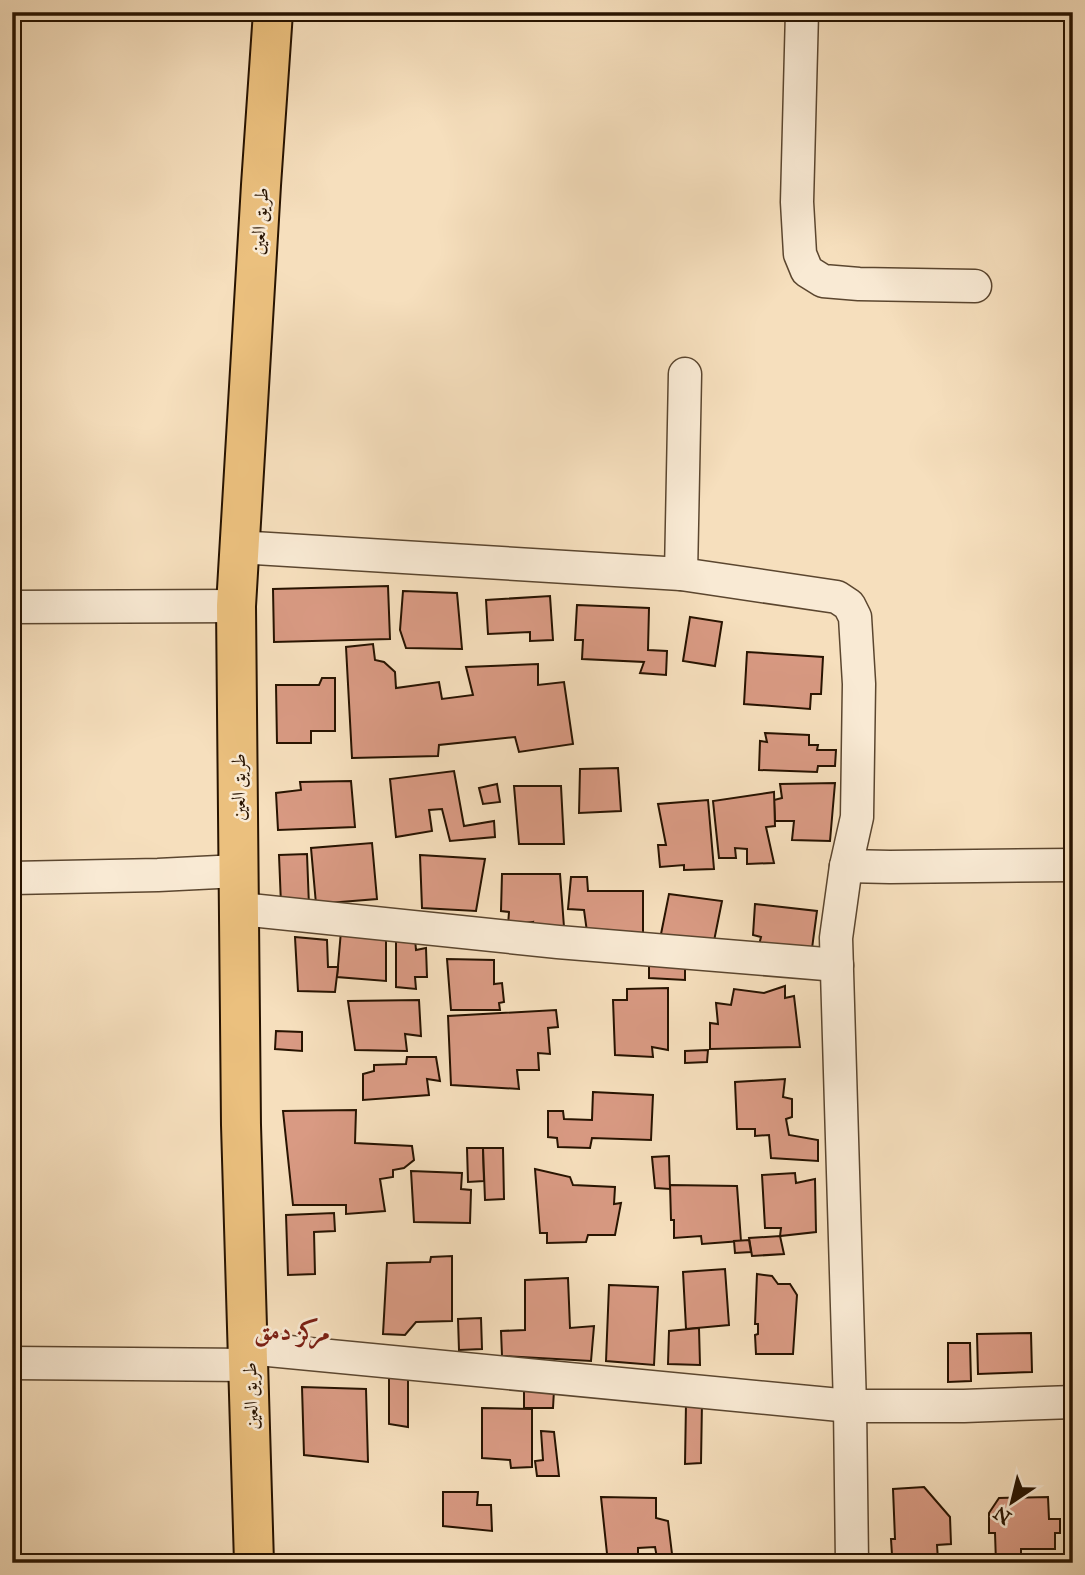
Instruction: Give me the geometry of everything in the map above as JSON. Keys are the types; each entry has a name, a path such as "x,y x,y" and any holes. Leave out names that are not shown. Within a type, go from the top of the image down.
{"main road":[{"name":"طريق العين","path":"254,1563 241,1125 236,606 273,12"}],"street":[{"path":"802,12 797,202 800,254 807,271 822,281 975,286"},
{"path":"681,574 685,374"},
{"path":"239,547 681,574 837,597 849,606 857,626 857,817 846,866 836,938 852,1563"},
{"path":"12,607 236,606"},
{"path":"846,866 1073,864"},
{"path":"12,878 238,871"},
{"path":"240,909 558,942 837,965"},
{"path":"12,1363 249,1357 850,1406 1073,1402"}],"building":[{"path":"388,586 390,639 274,642 273,589"},
{"path":"403,591 457,593 462,649 406,648 400,630"},
{"path":"550,596 553,640 530,641 530,632 488,634 486,600"},
{"path":"577,605 649,608 648,650 667,651 666,675 640,673 644,662 582,659 583,640 575,640"},
{"path":"690,617 722,622 715,666 683,661"},
{"path":"373,644 375,660 384,662 395,672 396,688 439,682 442,699 473,695 466,667 538,664 538,685 564,682 573,744 519,752 515,737 439,745 438,756 352,758 346,647"},
{"path":"747,652 823,657 821,694 811,694 810,709 744,704"},
{"path":"322,678 335,678 335,731 311,731 311,743 277,743 276,685 319,685"},
{"path":"765,733 809,735 809,745 818,745 817,750 836,750 835,766 818,766 817,772 759,770 760,741 767,742"},
{"path":"618,768 621,811 579,813 580,769"},
{"path":"454,771 464,826 494,821 495,837 450,841 442,809 429,810 432,831 396,837 390,779"},
{"path":"351,781 355,827 278,830 276,793 301,790 300,782"},
{"path":"835,783 830,841 792,840 794,821 775,821 774,800 782,798 780,784"},
{"path":"497,784 500,802 483,804 479,788"},
{"path":"514,786 561,786 564,844 519,844"},
{"path":"774,792 775,826 766,827 774,863 747,864 747,849 735,848 736,858 719,858 713,801"},
{"path":"708,800 714,869 684,870 684,865 660,867 658,845 666,845 658,804"},
{"path":"372,843 377,899 316,904 311,848"},
{"path":"307,854 309,906 281,904 279,855"},
{"path":"420,855 485,859 476,911 422,908"},
{"path":"502,874 560,874 564,927 532,927 533,922 508,925 509,912 501,911"},
{"path":"571,877 587,877 588,891 643,891 643,941 587,932 584,910 568,909"},
{"path":"669,894 722,901 713,946 660,939"},
{"path":"755,904 817,911 811,956 758,949 761,937 753,935"},
{"path":"341,931 386,936 386,981 337,977"},
{"path":"295,937 327,940 328,967 338,967 335,992 298,991"},
{"path":"396,937 415,939 416,950 426,948 427,977 415,977 416,989 396,987"},
{"path":"649,952 685,955 685,980 649,978"},
{"path":"447,959 494,960 494,984 502,983 504,1002 499,1003 500,1010 451,1010"},
{"path":"785,986 785,998 794,996 800,1047 710,1049 710,1023 718,1024 716,1003 731,1005 734,989 764,993"},
{"path":"668,988 668,1050 652,1047 653,1057 615,1055 613,1000 627,1000 627,989"},
{"path":"419,1000 421,1036 405,1034 407,1051 355,1050 348,1001"},
{"path":"556,1010 558,1027 548,1028 550,1054 538,1053 539,1070 517,1070 519,1089 451,1085 448,1016"},
{"path":"276,1031 302,1032 302,1051 275,1049"},
{"path":"708,1050 707,1062 685,1063 685,1051"},
{"path":"407,1057 436,1057 440,1081 427,1079 429,1095 363,1100 363,1074 374,1071 374,1065 406,1064"},
{"path":"785,1079 783,1097 792,1099 792,1117 786,1119 789,1135 818,1140 818,1161 771,1158 769,1135 755,1136 755,1129 737,1129 735,1082"},
{"path":"593,1092 653,1095 651,1140 592,1138 590,1148 558,1147 557,1138 548,1137 548,1111 563,1111 564,1119 592,1120"},
{"path":"356,1110 355,1143 412,1146 414,1160 404,1168 393,1170 393,1177 380,1179 385,1211 346,1214 346,1205 293,1205 283,1111"},
{"path":"467,1148 483,1148 484,1181 468,1182"},
{"path":"483,1148 503,1148 504,1199 485,1200"},
{"path":"669,1156 670,1189 655,1188 652,1157"},
{"path":"535,1169 570,1177 573,1185 615,1187 614,1204 621,1203 615,1235 588,1235 586,1242 547,1243 547,1233 540,1233"},
{"path":"411,1171 462,1173 461,1189 471,1190 470,1223 414,1222"},
{"path":"795,1173 796,1183 815,1179 816,1232 780,1236 781,1228 765,1228 762,1175"},
{"path":"670,1185 737,1186 741,1241 702,1244 701,1236 674,1238"},
{"path":"334,1213 335,1231 314,1232 315,1274 288,1275 286,1215"},
{"path":"780,1236 784,1254 752,1256 749,1238"},
{"path":"749,1240 751,1252 735,1253 734,1241"},
{"path":"452,1256 452,1321 416,1322 405,1335 383,1334 387,1263 430,1262 431,1257"},
{"path":"725,1269 729,1325 686,1329 683,1272"},
{"path":"757,1274 772,1276 778,1284 790,1284 797,1295 793,1354 756,1354"},
{"path":"568,1278 570,1328 594,1326 591,1361 502,1356 501,1331 525,1330 525,1280"},
{"path":"609,1285 658,1287 654,1365 606,1361"},
{"path":"481,1318 482,1349 459,1350 458,1319"},
{"path":"699,1328 700,1365 668,1364 669,1331"},
{"path":"1031,1333 1032,1372 978,1374 977,1334"},
{"path":"948,1343 970,1343 971,1381 948,1382"},
{"path":"389,1377 408,1379 408,1427 389,1424"},
{"path":"302,1387 366,1389 368,1462 304,1455"},
{"path":"524,1387 554,1390 553,1408 524,1408"},
{"path":"702,1402 701,1463 685,1464 686,1403"},
{"path":"482,1408 532,1409 532,1467 511,1468 510,1460 482,1458"},
{"path":"541,1431 554,1432 559,1476 537,1476 535,1461 543,1460"},
{"path":"924,1487 950,1517 951,1544 937,1545 938,1560 912,1563 912,1555 892,1555 891,1539 895,1539 893,1489"},
{"path":"443,1492 478,1492 477,1505 491,1505 492,1531 443,1526"},
{"path":"601,1497 656,1498 656,1518 668,1521 673,1562 658,1563 655,1547 638,1548 638,1563 608,1563"},
{"path":"1048,1497 1049,1519 1060,1519 1060,1533 1055,1533 1055,1549 1021,1549 1021,1563 996,1563 995,1533 989,1533 989,1513 999,1498"}],"district":[{"name":"مركز دمق","path":"292,1331"}]}
